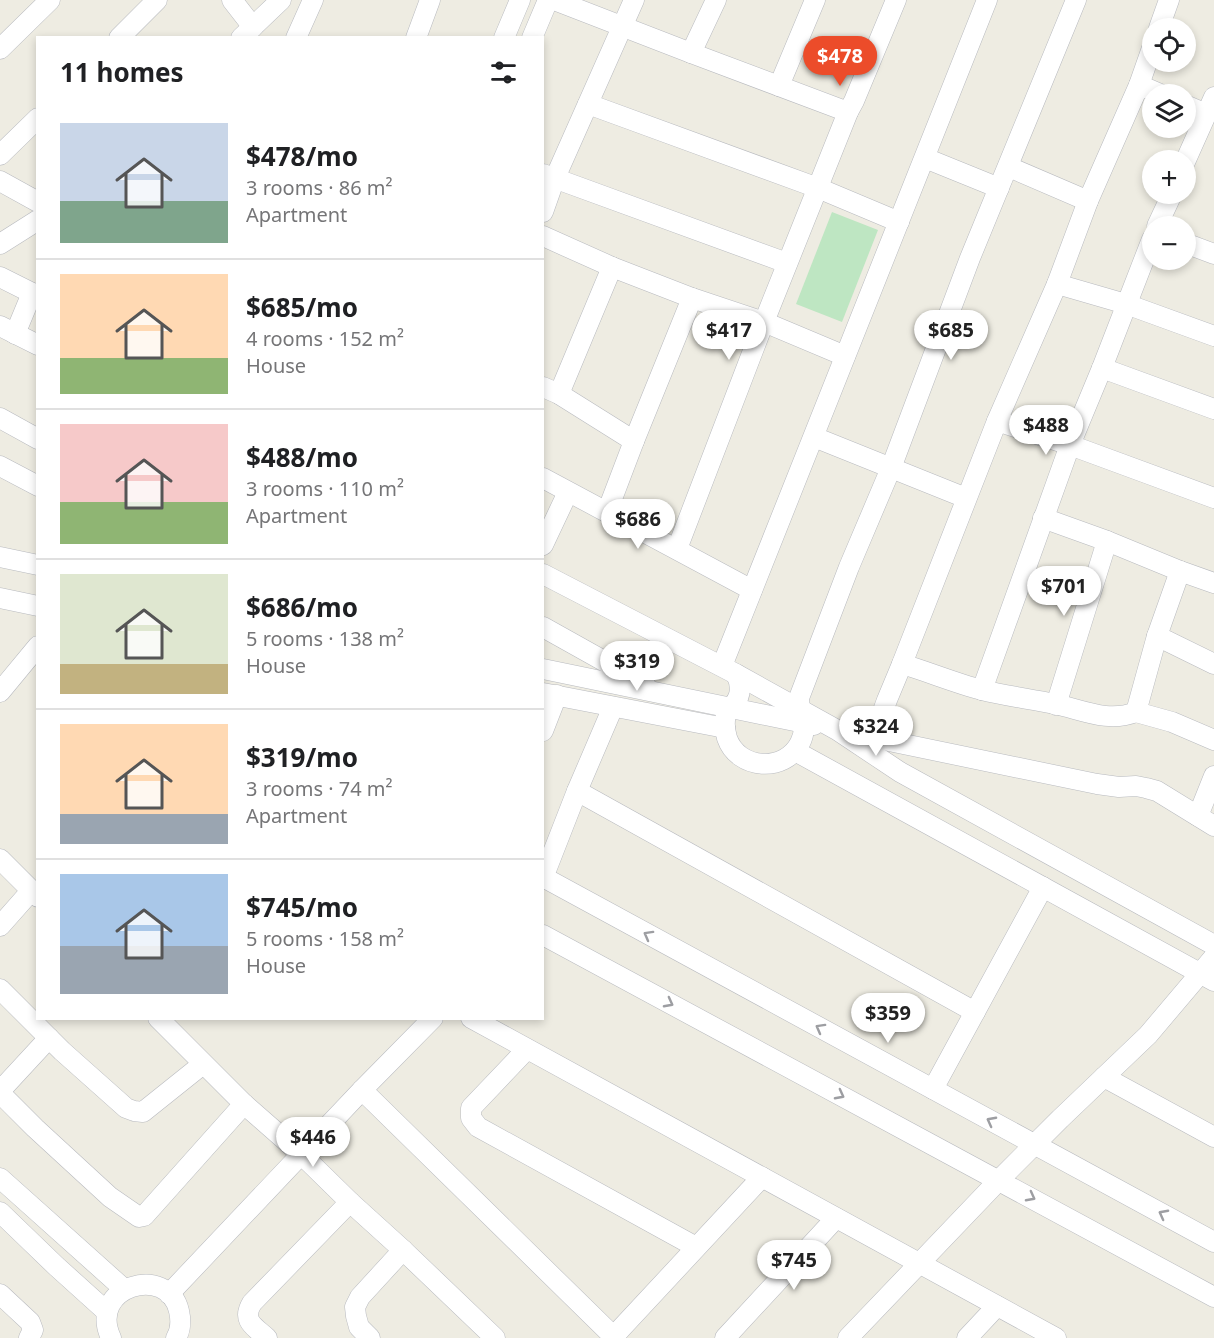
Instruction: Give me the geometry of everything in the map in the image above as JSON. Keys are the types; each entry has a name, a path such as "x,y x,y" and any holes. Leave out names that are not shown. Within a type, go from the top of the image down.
{"street":[{"path":"0,49 50,0"},
{"path":"121,36 157,0"},
{"path":"232,0 247,32 281,0"},
{"path":"297,36 313,0"},
{"path":"417,36 430,0"},
{"path":"505,36 520,0"},
{"path":"533,36 548,0"},
{"path":"554,0 848,112"},
{"path":"544,206 549,176 588,105 634,0"},
{"path":"692,53 716,0"},
{"path":"779,86 815,0"},
{"path":"677,549 764,322 848,112 896,0"},
{"path":"729,670 752,590 987,0"},
{"path":"729,670 739,680 741,688 726,716 725,728 728,740 735,751 745,759 757,764 782,761 795,751 800,743 804,731 799,698 849,567 891,468 970,258 1076,0"},
{"path":"1163,18 1169,0"},
{"path":"875,733 997,421 1057,284 1088,201 1144,72"},
{"path":"1190,150 1211,104 1196,105"},
{"path":"588,105 818,188 899,222"},
{"path":"0,154 36,120"},
{"path":"925,158 999,188"},
{"path":"1009,167 1088,201"},
{"path":"549,176 788,263"},
{"path":"0,181 36,201"},
{"path":"0,244 36,221"},
{"path":"544,236 612,267 692,298 764,322 845,356"},
{"path":"1196,247 1214,254"},
{"path":"982,690 1070,445 1142,264"},
{"path":"612,267 551,390 634,441"},
{"path":"0,277 35,295 8,330 36,344"},
{"path":"1057,284 1126,304 1214,336"},
{"path":"607,512 692,298"},
{"path":"1102,368 1214,409"},
{"path":"0,418 36,438"},
{"path":"997,421 1214,498"},
{"path":"814,437 966,498"},
{"path":"0,466 36,485"},
{"path":"544,479 752,590"},
{"path":"544,543 567,492"},
{"path":"1043,518 1214,583"},
{"path":"1056,705 1107,541"},
{"path":"0,557 36,565"},
{"path":"1136,712 1157,636 1180,571"},
{"path":"544,575 729,670 802,716 837,730 1097,784 1146,788 1157,791 1206,821 1214,776"},
{"path":"0,598 36,606"},
{"path":"544,628 662,694"},
{"path":"1157,636 1214,664"},
{"path":"0,692 36,648"},
{"path":"902,664 982,690 1110,717 1136,712 1172,722 1214,740"},
{"path":"544,669 729,708 802,716"},
{"path":"544,726 550,694 725,728"},
{"path":"544,875 613,707"},
{"path":"837,730 900,772 1214,945"},
{"path":"795,751 1208,977"},
{"path":"577,791 975,1012"},
{"path":"0,859 34,894 0,926"},
{"path":"544,879 1214,1242"},
{"path":"933,1089 1043,887"},
{"path":"544,936 1214,1297"},
{"path":"848,1338 1034,1144 1208,977 1214,957"},
{"path":"0,989 49,1038 126,1108 134,1111 143,1112 149,1108 203,1064"},
{"path":"160,1020 244,1104 302,1154 350,1203 495,1338"},
{"path":"169,1294 431,1020"},
{"path":"475,1020 1056,1338"},
{"path":"49,1038 0,1092 35,1128 110,1197 139,1217 144,1216 244,1104"},
{"path":"527,1049 471,1108 471,1118 478,1127 696,1247"},
{"path":"1104,1077 1214,1137"},
{"path":"362,1090 615,1337 762,1177"},
{"path":"0,1178 124,1289"},
{"path":"267,1338 248,1319 247,1311 252,1303 350,1203"},
{"path":"0,1212 107,1312"},
{"path":"725,1338 836,1218"},
{"path":"370,1338 358,1327 356,1307 360,1297 403,1250"},
{"path":"111,1338 106,1322 107,1312 113,1299 124,1289 147,1284 159,1287 169,1294 177,1306 181,1320 179,1337"},
{"path":"0,1294 30,1322 33,1330 29,1338"},
{"path":"967,1338 997,1306"}],"green space":[{"path":"832,212 878,230 842,322 796,304"}]}
